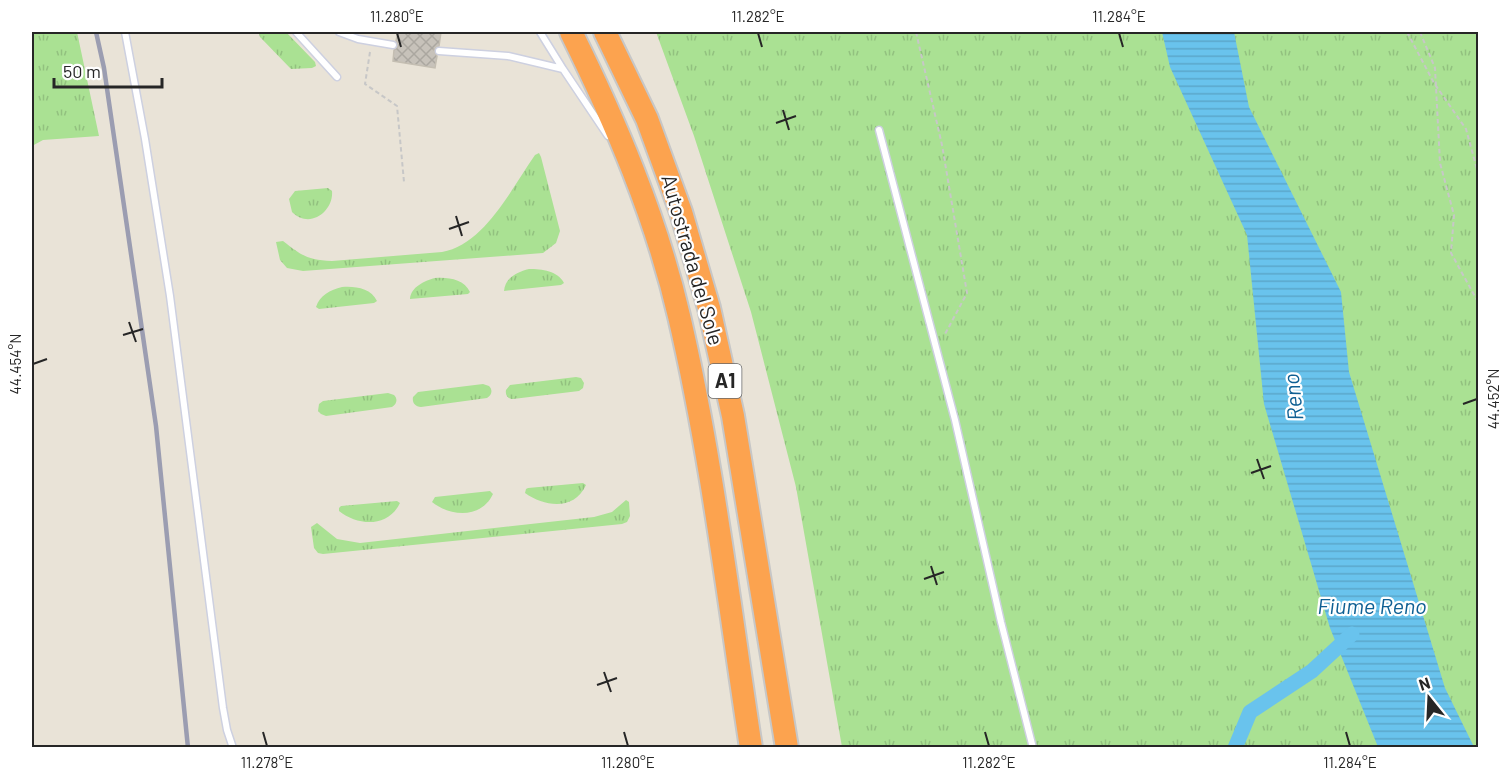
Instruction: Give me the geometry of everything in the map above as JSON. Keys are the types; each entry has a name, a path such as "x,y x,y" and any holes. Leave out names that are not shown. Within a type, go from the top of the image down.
{"highway":[{"name":"Autostrada del Sole","path":"571,32 603,96 637,178 679,314 699,410 751,747"},
{"name":"Autostrada del Sole","path":"605,32 650,130 681,212 709,308 733,416 787,747"}],"lane":[{"path":"125,32 170,296 227,730 233,747"},
{"path":"296,32 337,77"},
{"path":"339,32 358,39 393,45"},
{"path":"540,32 637,178"},
{"path":"439,51 508,56 563,69"},
{"path":"879,130 955,420 1001,622 1033,747"}],"path":[{"path":"916,32 942,145 967,294 936,349"},
{"path":"1407,32 1434,83 1466,129 1479,173"},
{"path":"1420,32 1435,68 1440,163 1454,215 1451,253 1479,302"},
{"path":"372,42 365,84 398,106 404,182"}],"green space":[{"path":"32,32 77,32 99,136 43,140 32,146"},
{"path":"286,32 315,62 316,66 291,69 260,37 259,34"},
{"path":"656,32 1478,32 1478,747 842,747 796,487 751,312 694,136"},
{"path":"539,153 560,231 556,243 543,253 303,271 287,268 280,260 276,242 283,241 306,256 317,260 332,261 442,252 457,247 484,227 535,155"},
{"path":"328,188 332,191 332,198 320,216 306,219 292,212 289,199 295,191"},
{"path":"529,269 554,273 564,283 504,291 512,276"},
{"path":"435,278 455,280 464,284 470,292 410,299 415,288"},
{"path":"342,287 362,289 371,293 377,301 319,309 316,307 326,294"},
{"path":"581,378 584,383 583,388 579,391 513,399 506,394 510,385"},
{"path":"483,384 491,389 491,394 487,398 421,407 413,401 413,397 418,392"},
{"path":"388,393 396,398 396,403 392,407 326,416 318,411 319,404 323,401"},
{"path":"583,483 586,485 581,493 567,503 541,501 525,493 528,488"},
{"path":"490,491 493,494 488,502 481,508 465,513 448,511 432,502 435,497"},
{"path":"626,500 629,502 630,516 627,522 622,524 323,554 318,553 314,548 311,527 317,523 337,539 360,543 594,517 612,512"},
{"path":"397,501 400,503 388,517 372,522 355,520 339,511 341,506"}],"water":[{"name":"Fiume Reno","path":"1162,32 1234,32 1249,107 1341,292 1349,372 1445,688 1474,747 1378,747 1330,628 1264,404 1247,235 1170,67"}],"building":[{"path":"398,32 441,32 439,46 434,50 437,56 435,68 393,61 394,50 398,46 396,41"}],"waterway":[{"path":"1235,748 1250,712 1312,671 1352,634"}],"railway":[{"path":"96,32 104,68 156,426 188,748"}],"water label":[{"name":"Reno","path":"1293,397"}]}
